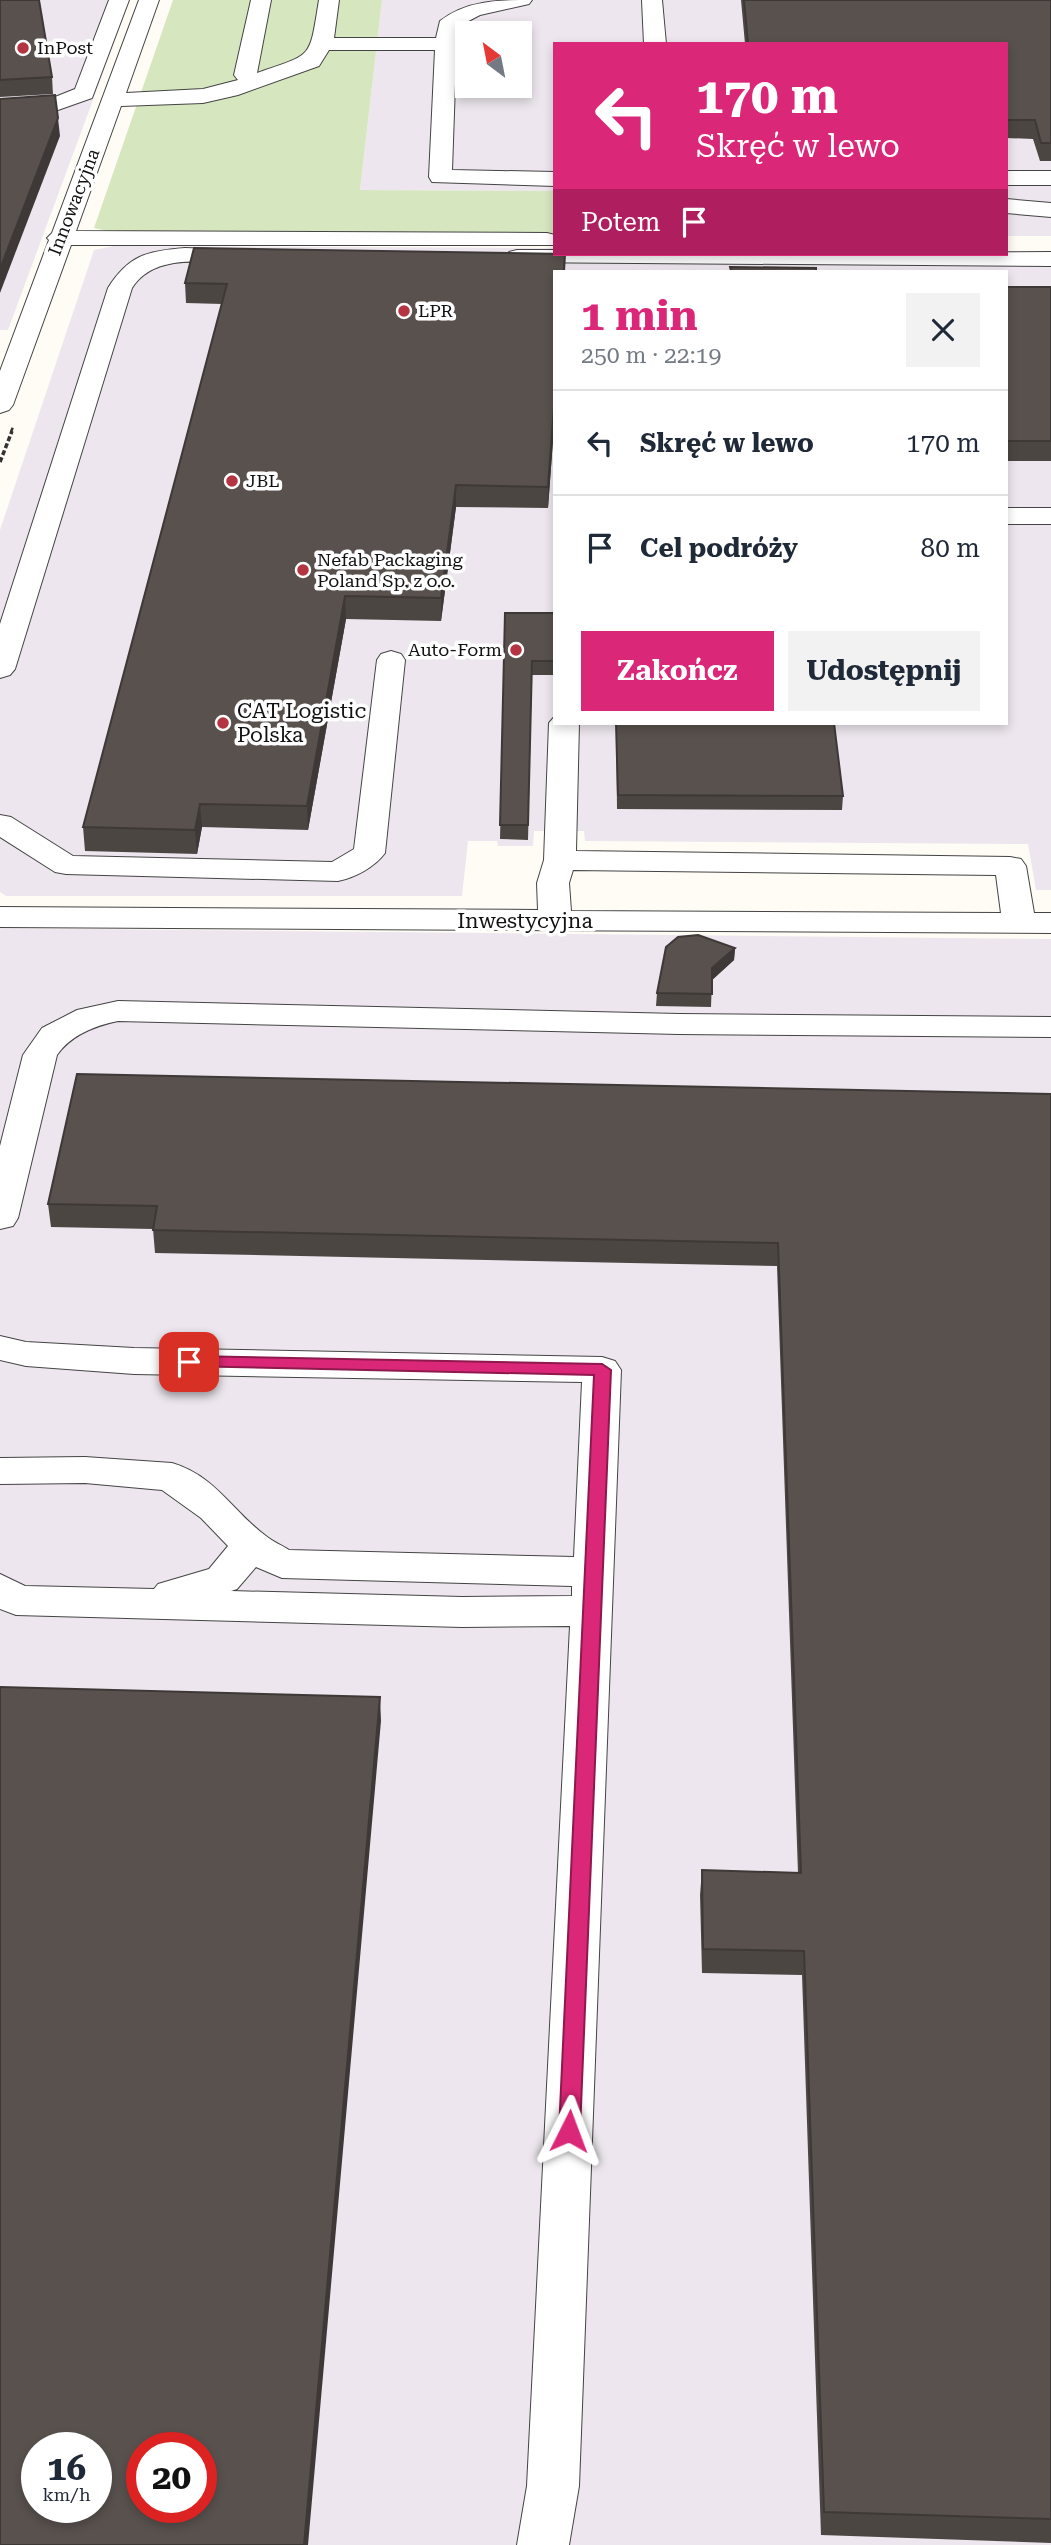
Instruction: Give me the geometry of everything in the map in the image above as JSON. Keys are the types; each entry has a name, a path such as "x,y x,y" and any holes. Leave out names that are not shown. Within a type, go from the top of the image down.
{"street":[{"path":"0,107 58,103 84,93 119,0"},
{"name":"Innowacyjna","path":"0,405 59,238 149,0"},
{"path":"256,81 245,75 261,0"},
{"path":"113,100 203,96 311,61 322,44 329,0"},
{"path":"522,0 454,17 447,24 440,177 553,179"},
{"path":"652,0 654,42"},
{"path":"322,44 446,44"},
{"path":"1008,178 1051,178"},
{"path":"1008,206 1018,209 1051,209"},
{"path":"59,238 553,240"},
{"path":"1008,242 1051,242"},
{"path":"0,669 120,288 134,268 155,260 179,256 674,265 1051,259"},
{"path":"1008,516 1051,516"},
{"path":"0,824 66,865 338,872 369,853 391,660"},
{"path":"555,921 553,883 559,860 564,725"},
{"path":"559,860 1010,866 1019,923"},
{"name":"Inwestycyjna","path":"0,917 1051,923"},
{"path":"0,1218 6,1172 40,1055 54,1035 89,1017 118,1011 679,1024 1051,1027"},
{"path":"0,1348 26,1354 134,1361 602,1370 553,2486 543,2545"},
{"path":"0,1471 85,1470 172,1477 215,1508 251,1546 282,1564 593,1592"},
{"path":"141,1603 223,1578 251,1546"},
{"path":"0,1589 16,1600 462,1612 593,1592"}],"shaded area":[{"path":"0,0 130,0 8,330 0,330"},
{"path":"382,0 1051,0 1051,236 1008,236 1008,42 553,42 553,191 360,190"},
{"path":"114,246 553,248 553,256 1008,256 1008,251 1051,251 1051,890 1036,890 1028,844 585,841 584,831 534,831 533,846 498,846 497,841 468,841 462,896 6,896 0,892 0,530 94,250"},
{"path":"0,928 1051,939 1051,2545 0,2545"}],"green space":[{"path":"173,0 382,0 360,190 553,191 553,234 112,232 94,228"}],"building":[{"name":"InPost","path":"0,0 39,0 52,77 0,80"},
{"path":"744,0 1051,0 1051,143 1041,143 1035,120 1008,120 1008,42 748,42"},
{"path":"55,95 58,118 0,269 0,99"},
{"path":"194,248 565,256 564,270 553,270 553,421 548,487 456,485 441,598 345,596 307,806 200,804 195,830 83,827 227,284 185,283"},
{"path":"730,267 816,268 816,270 731,270"},
{"path":"1008,287 1051,287 1051,441 1008,441"},
{"path":"505,613 553,613 553,661 532,661 528,825 500,825"},
{"path":"616,725 834,725 843,796 618,795"},
{"path":"698,935 735,948 712,968 712,994 657,993 666,947 678,937"},
{"path":"77,1074 1051,1094 1051,2519 824,2512 804,1951 703,1949 702,1870 801,1873 778,1243 153,1230 157,1206 48,1204"},
{"path":"0,1687 380,1697 304,2545 0,2545"}],"place":[{"name":"InPost","path":"23,48"},
{"name":"LPR","path":"404,311"},
{"name":"JBL","path":"232,481"},
{"name":"Nefab Packaging Poland Sp. z o.o.","path":"303,570"},
{"name":"Auto-Form","path":"516,650"},
{"name":"CAT Logistic Polska","path":"223,723"}],"route":[{"path":"189,1362 602,1370 569,2131"}]}
